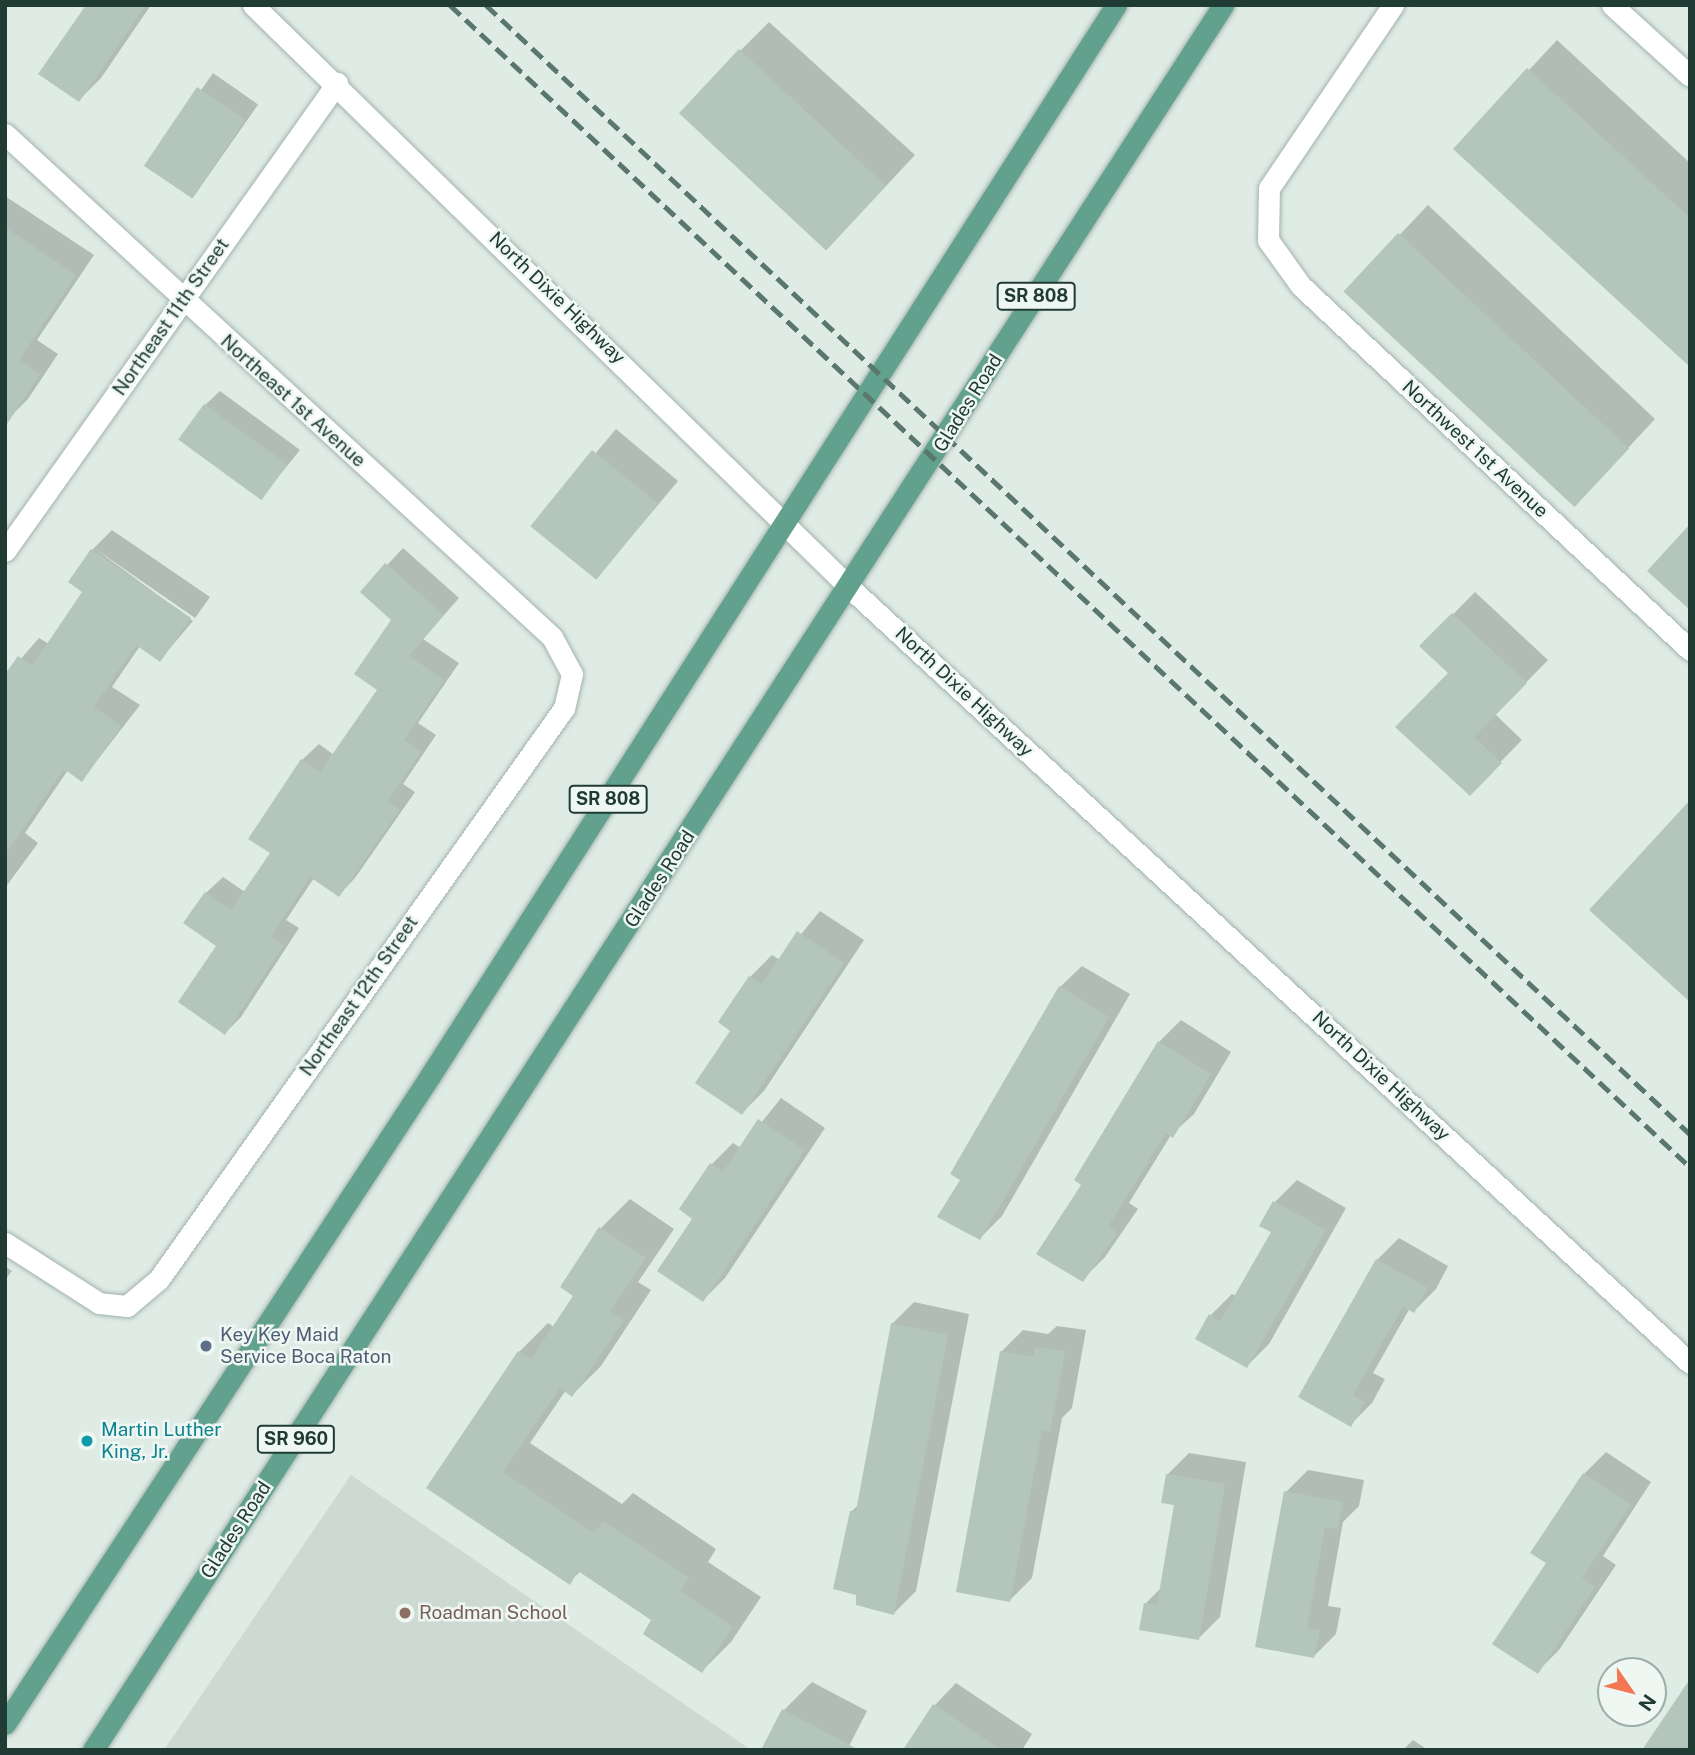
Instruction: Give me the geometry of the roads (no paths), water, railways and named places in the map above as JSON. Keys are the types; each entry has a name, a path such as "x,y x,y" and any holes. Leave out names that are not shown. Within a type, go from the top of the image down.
{"main road":[{"name":"SR 808","path":"5,1724 430,1076 1116,5"},
{"name":"Glades Road","path":"93,1750 849,587 1223,5"}],"street":[{"name":"North Dixie Highway","path":"253,5 337,83 786,522 849,587 1690,1363"},
{"name":"Northwest 1st Avenue","path":"1393,5 1269,188 1268,240 1301,286 1690,650"},
{"path":"1612,5 1690,76"},
{"name":"Northeast 11th Street","path":"5,551 337,83"},
{"name":"Northeast 1st Avenue","path":"5,134 182,301 552,637 572,674"},
{"name":"Northeast 12th Street","path":"5,1243 99,1303 127,1306 159,1279 564,708 572,674"}],"railway":[{"path":"450,5 1690,1167"},
{"path":"486,5 1690,1134"}],"place":[{"name":"Key Key Maid Service Boca Raton","path":"206,1346"},
{"name":"Martin Luther King, Jr.","path":"87,1441"},
{"name":"Roadman School","path":"405,1613"}]}
